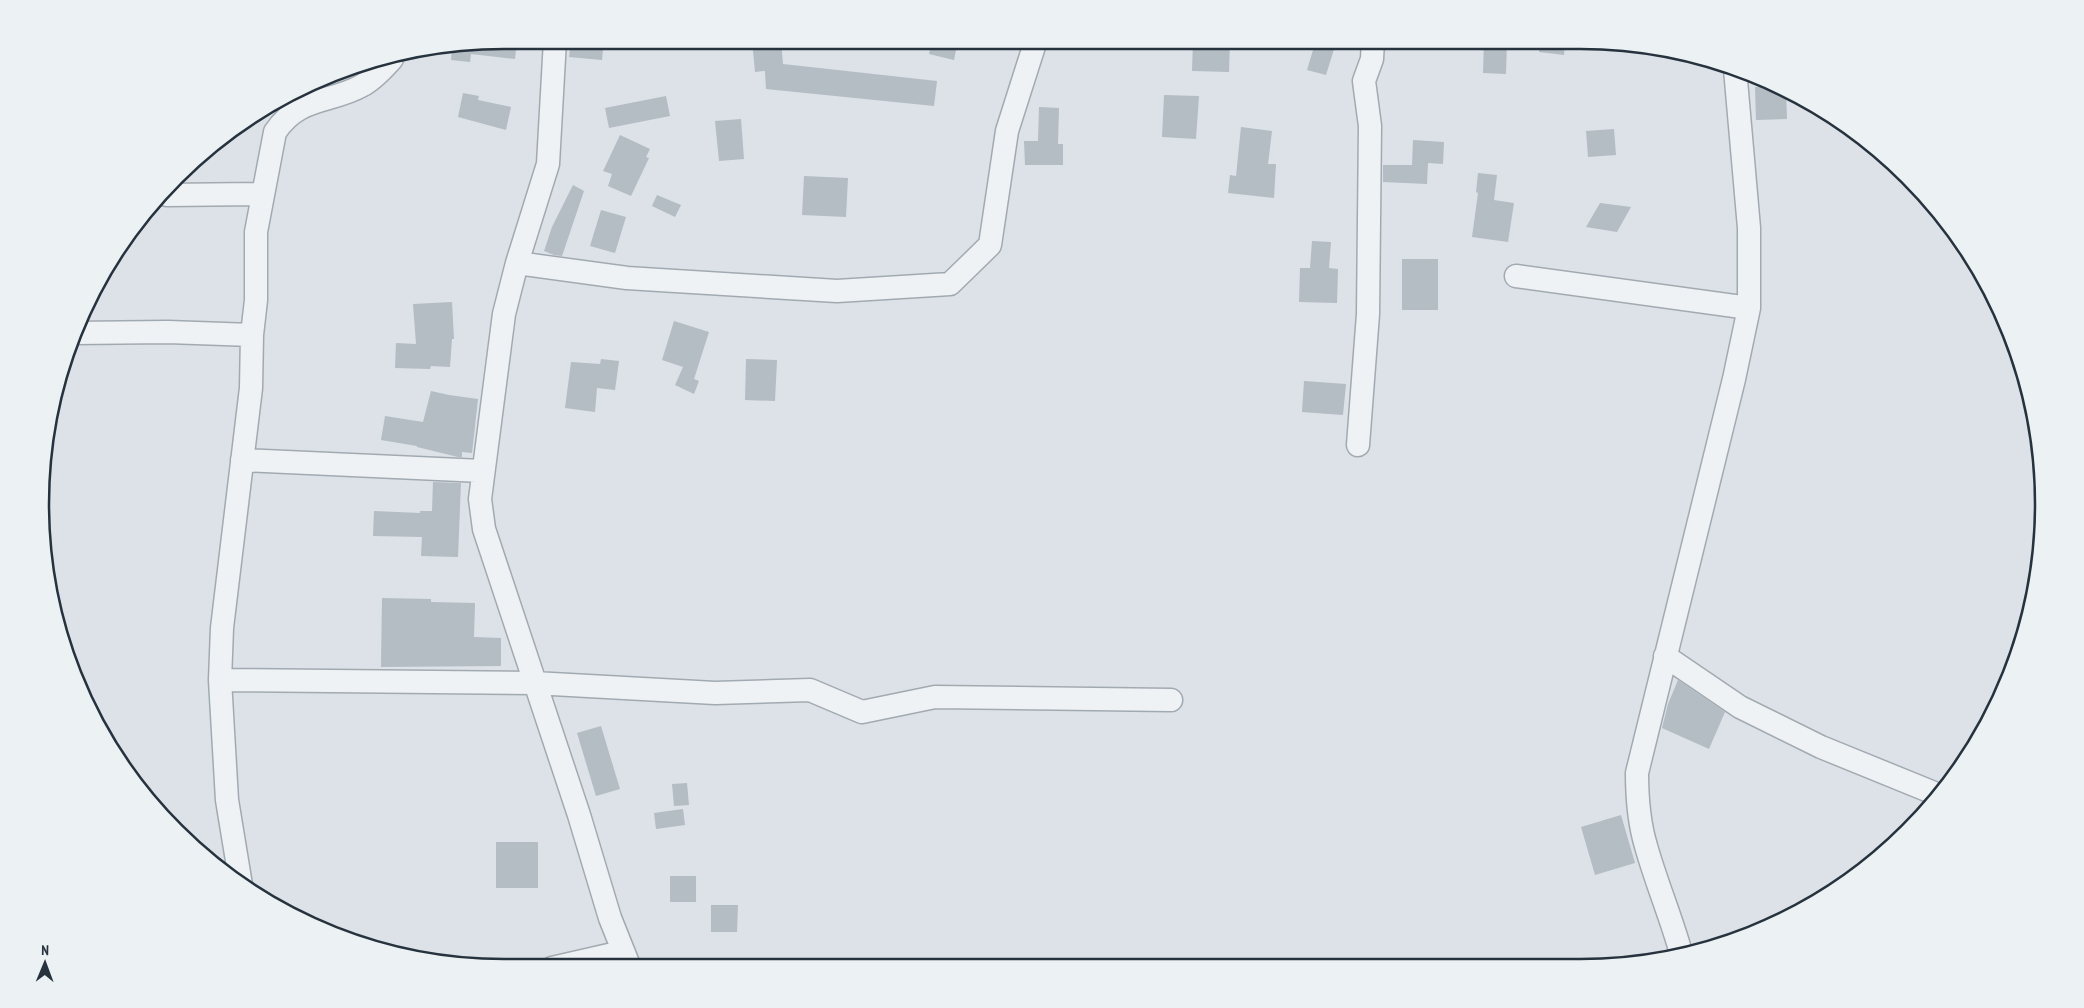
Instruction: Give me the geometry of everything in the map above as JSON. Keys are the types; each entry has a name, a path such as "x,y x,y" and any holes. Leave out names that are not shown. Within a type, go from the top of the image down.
{"street":[{"path":"554,49 548,164 517,263 504,314 482,471 480,499 484,529 626,959"},
{"path":"517,263 627,278 836,291 950,284 990,245 1007,131 1033,49"},
{"path":"1358,445 1368,314 1370,126 1364,81 1372,59 1373,49"},
{"path":"239,874 227,800 220,680 222,628 251,388 252,335 256,300 256,232 275,132 284,119 296,110 313,102 363,85 385,64"},
{"path":"1680,948 1646,846 1637,801 1637,773 1734,379 1749,308 1748,228 1736,76"},
{"path":"170,195 263,194"},
{"path":"1516,276 1749,308"},
{"path":"82,333 168,332 252,335"},
{"path":"242,460 482,471"},
{"path":"1666,656 1740,706 1794,734 1821,747 1932,792"},
{"path":"220,680 534,683 715,692 810,690 862,712 936,697 1171,700"}],"building":[{"path":"516,49 515,59 471,54 470,62 451,60 452,52"},
{"path":"570,49 603,49 602,60 569,57"},
{"path":"753,49 782,49 783,64 937,81 934,106 766,89 765,71 755,72"},
{"path":"930,49 956,49 954,60 929,54"},
{"path":"1193,49 1230,49 1229,72 1192,71"},
{"path":"1313,49 1334,49 1326,75 1307,70"},
{"path":"1484,49 1507,49 1506,74 1483,73"},
{"path":"1539,49 1564,49 1564,55 1539,52"},
{"path":"1755,87 1762,87 1786,99 1787,119 1756,120"},
{"path":"463,93 479,96 478,100 511,107 506,130 458,117"},
{"path":"1164,95 1199,96 1196,139 1162,137"},
{"path":"666,96 670,116 609,128 605,108"},
{"path":"1039,107 1059,108 1058,144 1063,144 1063,165 1025,165 1024,141 1038,141"},
{"path":"741,119 744,159 719,161 715,121"},
{"path":"1241,127 1272,131 1268,164 1276,164 1274,198 1228,193 1230,175 1236,176"},
{"path":"1614,129 1616,155 1588,157 1586,131"},
{"path":"620,135 650,149 646,157 649,158 631,196 608,186 612,174 603,171"},
{"path":"1413,140 1444,142 1443,164 1428,163 1427,184 1383,182 1383,165 1412,165"},
{"path":"1478,173 1497,175 1494,200 1514,203 1508,242 1472,237 1478,193 1476,192"},
{"path":"804,176 848,178 846,217 802,215"},
{"path":"573,185 584,191 562,256 554,255 544,251 552,227"},
{"path":"657,195 681,205 675,217 652,206"},
{"path":"1600,203 1631,207 1617,232 1586,227"},
{"path":"601,210 626,217 615,253 590,246"},
{"path":"1312,241 1331,242 1329,268 1338,269 1337,303 1299,302 1300,268 1310,268"},
{"path":"1402,259 1438,259 1438,310 1402,310"},
{"path":"452,302 454,339 452,339 450,367 431,366 430,369 395,368 396,343 416,344 413,304"},
{"path":"674,321 709,332 694,379 699,381 694,394 675,385 683,367 662,360"},
{"path":"601,359 619,361 615,390 597,388 595,412 565,408 571,362 600,364"},
{"path":"746,359 777,360 775,401 745,400"},
{"path":"1304,381 1346,384 1343,415 1302,412"},
{"path":"431,391 478,399 472,453 462,452 462,457 458,457 417,446 381,440 385,416 423,422"},
{"path":"433,482 461,483 458,557 421,556 422,537 373,536 374,511 420,513 420,511 432,511"},
{"path":"382,598 431,599 431,602 475,603 474,637 501,638 501,666 381,667"},
{"path":"1678,680 1725,712 1709,749 1662,728 1668,704"},
{"path":"601,726 620,789 596,796 577,733"},
{"path":"687,783 689,805 674,806 672,784"},
{"path":"683,809 685,825 656,829 654,813"},
{"path":"1621,815 1635,863 1595,875 1581,827"},
{"path":"496,842 538,842 538,888 496,888"},
{"path":"670,876 696,876 696,902 670,902"},
{"path":"711,905 738,905 737,932 711,932"}]}
